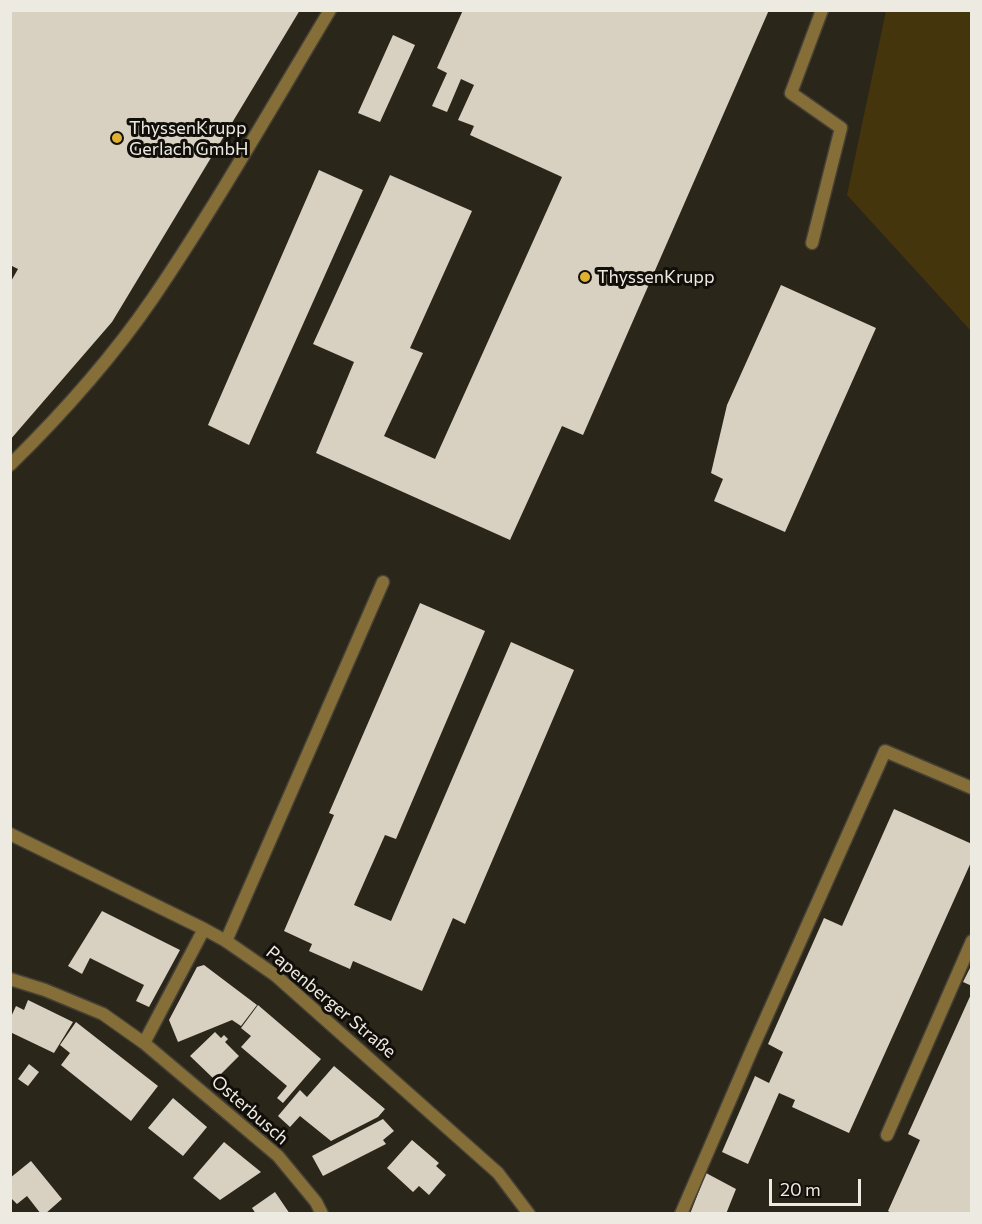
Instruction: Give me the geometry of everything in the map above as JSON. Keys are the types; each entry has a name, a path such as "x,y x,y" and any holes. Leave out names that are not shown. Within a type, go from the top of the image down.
{"street":[{"path":"10,465 40,436 98,370 152,300 330,10"},
{"path":"812,243 841,128 791,93 822,10"},
{"path":"226,941 383,582"},
{"path":"681,1214 885,751 972,788"},
{"name":"Papenberger Straße","path":"10,834 204,929 226,941 275,975 498,1173 529,1214"},
{"path":"144,1043 204,929"},
{"path":"887,1135 972,941"},
{"name":"Osterbusch","path":"10,979 45,990 103,1014 144,1043 278,1156 316,1202 322,1214"}],"shaded area":[{"path":"886,11 971,11 971,331 847,195"}],"building":[{"name":"ThyssenKrupp Gerlach GmbH","path":"10,10 300,10 112,322 10,440 10,283 18,269 10,265"},
{"name":"ThyssenKrupp","path":"463,10 769,10 583,435 562,426 510,540 316,453 354,362 313,344 390,175 472,211 410,348 423,353 384,436 435,459 562,177 470,135 474,126 458,120 474,85 461,79 447,112 432,106 447,73 437,68"},
{"path":"393,35 415,45 380,122 358,113"},
{"path":"319,170 363,190 249,445 208,425"},
{"path":"781,285 876,328 785,532 714,501 723,479 711,473 727,405"},
{"path":"420,603 485,631 396,839 385,835 354,905 391,921 511,642 574,670 465,924 453,918 422,991 353,961 350,969 309,951 312,944 284,931 334,815 329,813"},
{"path":"894,809 972,844 972,860 849,1133 792,1107 795,1100 779,1093 748,1164 722,1152 755,1076 769,1083 783,1052 768,1044 824,918 842,926"},
{"path":"102,911 180,950 149,1007 136,1001 144,985 90,958 82,974 68,966"},
{"path":"972,964 972,986 963,982"},
{"path":"204,965 257,1005 241,1026 232,1020 178,1042 169,1020 197,967"},
{"path":"972,992 972,1214 893,1214 888,1211 920,1140 908,1134"},
{"path":"28,1000 73,1022 54,1053 10,1032 10,1019 16,1006 24,1010"},
{"path":"258,1005 321,1059 283,1103 277,1098 287,1086 241,1047 251,1036 241,1028"},
{"path":"76,1022 158,1086 131,1121 61,1065 70,1053 60,1045"},
{"path":"215,1032 221,1038 224,1035 228,1039 225,1042 239,1056 215,1080 190,1056"},
{"path":"29,1064 39,1072 28,1086 18,1079"},
{"path":"334,1066 385,1109 378,1117 331,1141 300,1116 290,1127 278,1116 300,1090 307,1097"},
{"path":"173,1098 207,1127 183,1156 148,1128"},
{"path":"383,1119 394,1131 383,1140 386,1144 323,1176 312,1156"},
{"path":"412,1140 439,1163 436,1166 446,1175 429,1195 419,1186 413,1192 387,1168"},
{"path":"224,1142 261,1172 220,1200 193,1178"},
{"path":"31,1161 62,1199 45,1214 41,1214 27,1196 17,1204 10,1197 10,1178"},
{"path":"706,1173 736,1189 726,1214 690,1214"},
{"path":"275,1192 290,1214 256,1214 252,1208"}],"place":[{"name":"ThyssenKrupp Gerlach GmbH","path":"117,138"},
{"name":"ThyssenKrupp","path":"585,277"}]}
